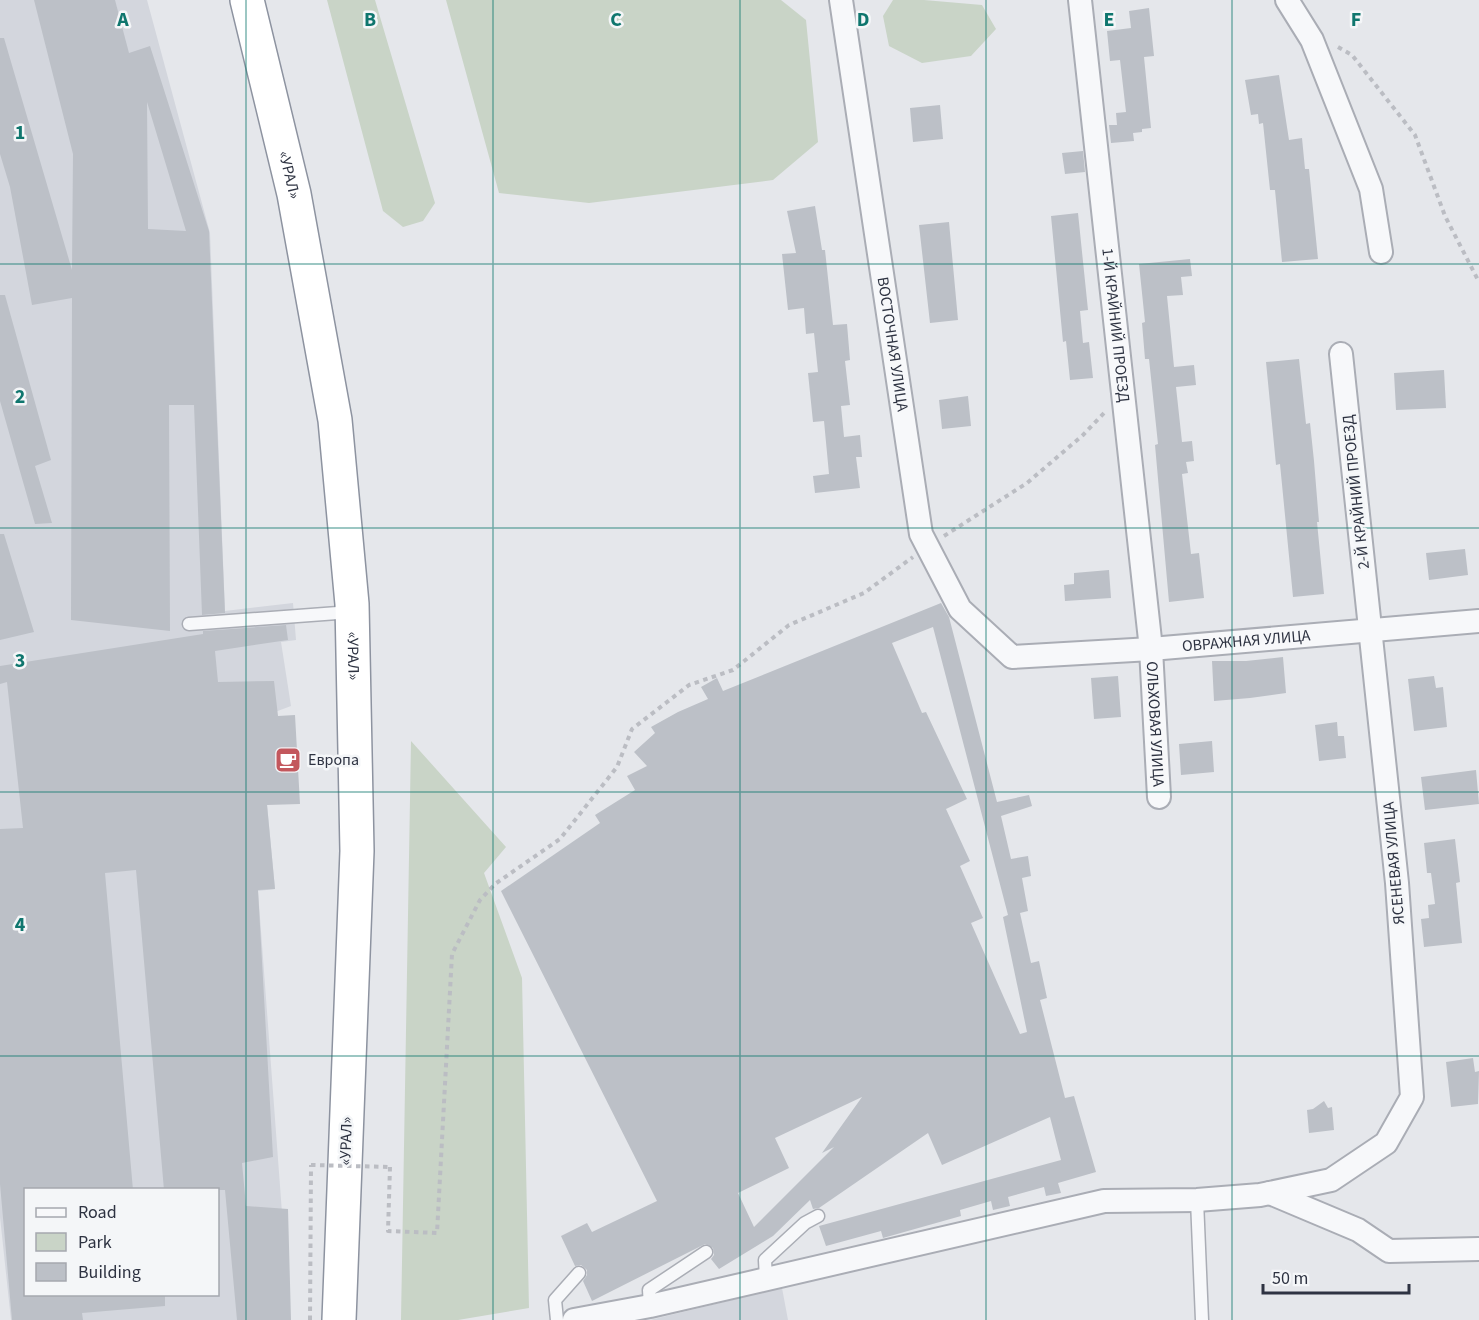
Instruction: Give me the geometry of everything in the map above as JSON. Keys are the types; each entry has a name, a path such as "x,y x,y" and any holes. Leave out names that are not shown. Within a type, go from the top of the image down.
{"highway":[{"name":"«УРАЛ»","path":"247,0 294,194 335,420 352,612 357,850 339,1320"}],"street":[{"name":"ВОСТОЧНАЯ УЛИЦА","path":"841,0 921,534 960,609 1012,657"},
{"name":"1-Й КРАЙНИЙ ПРОЕЗД","path":"1080,0 1151,649"},
{"path":"1287,0 1312,40 1371,189 1381,252"},
{"name":"2-Й КРАЙНИЙ ПРОЕЗД","path":"1341,354 1370,630"},
{"name":"ОВРАЖНАЯ УЛИЦА","path":"1012,657 1151,649 1479,621"},
{"name":"ЯСЕНЕВАЯ УЛИЦА","path":"1270,1193 1331,1180 1386,1143 1412,1097 1396,884 1370,630"},
{"name":"ОЛЬХОВАЯ УЛИЦА","path":"1151,649 1159,797"},
{"path":"574,1320 650,1306 1104,1201 1197,1200 1270,1193 1358,1230 1389,1251 1479,1250"}],"lane":[{"path":"189,624 352,612"},
{"path":"1197,1200 1202,1320"},
{"path":"766,1279 765,1260 805,1223 818,1216"},
{"path":"650,1306 649,1290 706,1252"},
{"path":"557,1320 555,1300 579,1273"}],"path":[{"path":"1305,28 1352,55 1415,135 1445,216 1479,282"},
{"path":"310,1320 311,1165 390,1167 388,1231 437,1233 452,954 480,900 495,884 560,839 617,767 632,729 689,685 733,670 789,625 864,593 928,547 1028,483 1083,435 1123,393"}],"shaded area":[{"path":"0,0 147,0 210,233 225,611 293,603 296,640 281,642 291,706 259,718 275,889 258,891 290,1320 11,1320 0,1217"},
{"path":"782,1288 788,1320 650,1320"}],"green space":[{"path":"327,0 375,0 435,203 423,221 403,227 383,211"},
{"path":"446,0 781,0 806,20 818,142 773,180 589,203 499,193"},
{"path":"893,0 982,5 996,29 971,56 922,63 889,46 883,16"},
{"path":"411,741 506,847 484,873 522,978 529,1308 458,1320 401,1320"}],"building":[{"path":"34,0 115,0 129,53 150,46 209,231 225,613 202,615 194,405 169,405 170,631 71,620 72,298 32,305 10,187 0,154 0,38 4,38 72,270 73,154","holes":["147,102 186,231 148,229"]},
{"path":"1149,8 1154,56 1144,57 1151,128 1133,133 1134,141 1111,143 1109,125 1117,125 1116,113 1126,112 1120,60 1110,61 1107,31 1131,28 1129,11"},
{"path":"1279,75 1289,140 1302,138 1305,169 1309,169 1318,259 1282,262 1275,190 1270,190 1263,123 1259,124 1258,114 1251,115 1245,80"},
{"path":"940,105 943,139 913,142 910,108"},
{"path":"1083,151 1085,172 1065,174 1062,153"},
{"path":"815,206 822,250 825,250 833,325 847,324 850,360 845,361 850,405 841,406 844,437 860,435 862,457 856,457 860,488 815,493 813,476 829,474 824,421 813,422 808,373 818,372 814,333 806,334 804,308 788,310 782,254 796,253 787,211"},
{"path":"1078,213 1088,310 1080,311 1083,343 1089,342 1093,378 1070,380 1066,341 1063,342 1051,216"},
{"path":"949,222 958,320 930,323 919,225"},
{"path":"1190,259 1192,276 1181,277 1183,295 1167,296 1174,367 1194,365 1196,385 1176,387 1182,442 1192,441 1194,461 1186,462 1188,473 1182,474 1191,554 1199,553 1204,598 1169,602 1155,445 1158,444 1149,359 1145,359 1142,323 1145,322 1139,264"},
{"path":"0,295 5,295 51,460 35,466 52,523 35,524 0,401"},
{"path":"1299,359 1306,424 1310,423 1324,594 1293,597 1280,464 1276,465 1266,362"},
{"path":"1444,370 1446,408 1396,410 1394,373"},
{"path":"968,396 971,426 942,429 939,400"},
{"path":"0,534 4,534 34,632 0,640"},
{"path":"1465,549 1468,575 1429,580 1426,553"},
{"path":"1109,570 1111,598 1065,601 1064,585 1074,584 1074,573"},
{"path":"941,603 949,617 997,802 1029,795 1032,806 1001,816 1011,859 1028,856 1031,876 1022,878 1028,911 1020,913 1031,963 1039,961 1047,998 1040,1000 1065,1098 1074,1096 1096,1172 1058,1183 1061,1193 1046,1196 1044,1187 1008,1197 1010,1206 993,1210 991,1201 960,1210 961,1216 883,1238 881,1231 826,1246 819,1226 1061,1160 1050,1117 942,1165 928,1133 819,1208 813,1209 810,1200 773,1236 719,1269 711,1259 714,1255 713,1248 705,1244 592,1301 583,1281 587,1270 581,1265 575,1266 561,1236 587,1223 592,1232 657,1201 501,891 600,823 595,815 635,790 627,776 647,766 634,752 655,733 651,727 708,699 701,687 717,678 723,691","holes":["933,627 1008,915 1003,917 1027,1032 1020,1034 971,923 983,918 960,866 970,861 946,809 967,799 926,712 922,713 892,643","862,1097 822,1153 834,1147 754,1227 738,1193 789,1168 775,1138"]},
{"path":"286,625 288,640 215,651 218,682 274,681 278,716 295,715 300,804 267,805 275,889 258,890 273,1157 242,1163 246,1206 288,1209 291,1320 237,1320 225,1190 219,1190 219,1188 164,1188 136,870 105,873 133,1188 24,1188 24,1296 165,1296 165,1306 82,1313 83,1320 12,1320 0,1184 0,829 23,828 7,682 0,684 0,666 203,634 203,631"},
{"path":"1283,657 1286,693 1214,701 1212,661 1246,661"},
{"path":"1118,676 1121,717 1094,719 1091,678"},
{"path":"1434,676 1436,688 1443,687 1447,727 1414,731 1408,679"},
{"path":"1337,722 1338,736 1344,736 1346,758 1319,761 1315,725"},
{"path":"1212,741 1214,772 1181,775 1179,744"},
{"path":"1476,770 1479,804 1425,810 1421,777"},
{"path":"1455,839 1460,882 1456,883 1462,943 1424,947 1421,919 1429,918 1428,905 1435,904 1431,873 1427,873 1424,843"},
{"path":"1473,1058 1475,1072 1479,1071 1478,1104 1451,1107 1446,1062"},
{"path":"1324,1101 1328,1108 1332,1107 1334,1130 1309,1133 1307,1110 1313,1109"}],"place":[{"name":"Европа","path":"288,760"}]}
